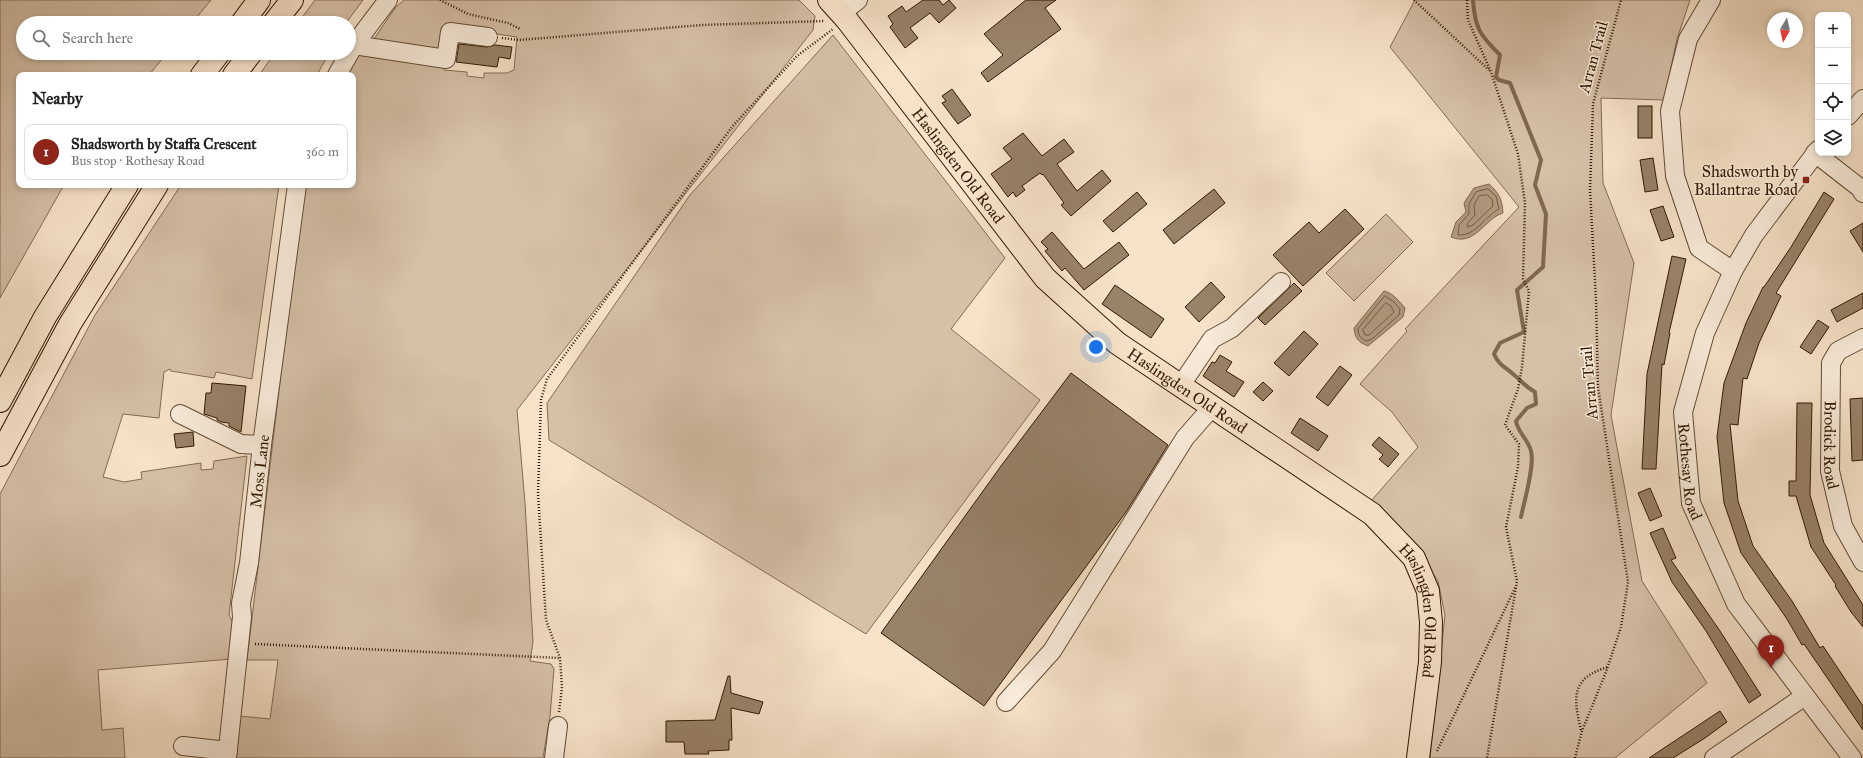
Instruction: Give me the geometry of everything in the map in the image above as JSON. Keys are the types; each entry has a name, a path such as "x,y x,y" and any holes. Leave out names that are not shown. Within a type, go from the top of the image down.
{"main road":[{"path":"247,16 259,0"},
{"path":"279,16 292,0"},
{"name":"Haslingden Old Road","path":"839,11 1045,278 1117,343 1372,514 1414,558 1428,591 1430,622 1430,662 1418,758"},
{"path":"204,72 214,60"},
{"path":"236,72 246,60"},
{"path":"0,401 45,317 125,188"},
{"path":"0,454 70,324 155,188"}],"street":[{"path":"356,42 388,0"},
{"path":"839,11 858,0"},
{"path":"1711,0 1688,39 1670,111 1675,176 1699,248 1734,271"},
{"path":"356,45 446,59 450,32 493,37"},
{"path":"339,72 346,60"},
{"path":"1851,113 1863,99"},
{"name":"Rothesay Road","path":"1815,155 1754,235 1734,271 1705,333 1683,412 1691,503 1736,604 1852,758"},
{"path":"1822,156 1860,188 1863,193"},
{"name":"Moss Lane","path":"228,755 238,643 242,617 241,603 249,563 262,445 298,188"},
{"path":"1181,385 1212,339 1232,328 1281,282"},
{"name":"Brodick Road","path":"1862,561 1843,526 1830,471 1830,455 1831,362 1838,351 1863,338"},
{"path":"1006,702 1052,651 1185,438 1213,406"},
{"path":"180,414 234,442 250,446 262,445"},
{"path":"1714,758 1805,696"},
{"path":"554,758 558,726"},
{"path":"183,746 228,755"}],"path":[{"path":"440,0 468,14 508,23 520,29"},
{"path":"1414,0 1490,72"},
{"path":"1467,0 1468,20 1490,72 1518,154 1525,203 1523,279 1529,291 1522,370 1518,389 1505,425 1519,444 1518,467 1506,527 1517,581 1487,758"},
{"name":"Arran Trail","path":"1575,758 1582,731 1608,667 1621,627 1628,582 1598,388 1596,300 1590,190 1593,104 1621,0"},
{"path":"493,37 519,40 702,25 839,11"},
{"path":"558,726 562,687 560,658 546,620 538,494 541,400 547,379 732,128 839,11"},
{"path":"1434,758 1517,581"},
{"path":"238,643 560,658"},
{"path":"1582,731 1576,702 1581,681 1594,671 1608,667"}],"shaded area":[{"path":"0,0 211,0 198,16 16,16 16,60 161,60 151,72 16,72 16,188 62,188 0,298"},
{"path":"315,0 363,0 351,16 303,16"},
{"path":"404,0 799,0 815,16 813,30 517,410 525,503 533,642 530,661 551,664 554,669 550,716 543,758 235,758 240,716 270,719 278,660 247,660 299,222 305,188 356,188 356,72 349,72 359,52 444,66 444,70 467,72 467,76 484,78 484,73 507,73 514,70 517,37 444,26 439,55 370,45 395,8"},
{"path":"1415,0 1690,0 1677,39 1664,100 1601,98 1603,183 1634,263 1611,415 1642,581 1707,683 1615,758 1430,758 1445,615 1438,581 1411,541 1371,501 1418,447 1392,412 1360,384 1407,331 1405,329 1519,207 1390,47"},
{"path":"833,35 1005,258 951,329 1040,400 866,634 549,440 547,403 690,195"},
{"path":"270,60 325,60 319,72 261,72"},
{"path":"179,188 279,188 252,379 216,372 214,378 171,371 170,369 164,372 159,418 123,414 103,477 124,482 142,479 141,472 201,463 201,470 213,469 214,461 247,456 229,615 234,625 232,659 98,670 102,730 123,728 125,758 0,758 0,494 95,315"},
{"path":"1386,214 1413,242 1354,301 1326,273"}],"water":[{"path":"1489,184 1499,197 1502,204 1503,213 1496,216 1479,231 1467,238 1459,239 1451,237 1456,222 1466,212 1464,203 1474,188"},
{"path":"1384,291 1393,295 1405,308 1403,317 1368,346 1358,339 1354,328"}],"building":[{"path":"923,0 939,0 943,5 949,0 956,8 939,23 930,13 910,28 918,38 905,48 890,27 893,24 888,16 902,6 906,12"},
{"path":"1026,0 1056,0 1045,8 1061,29 988,82 981,73 1003,55 984,34"},
{"path":"459,44 487,47 495,45 512,47 510,59 499,57 497,67 456,62"},
{"path":"952,89 971,115 958,124 942,103 946,101 942,96"},
{"path":"1638,106 1652,106 1652,138 1638,138"},
{"path":"1023,133 1042,156 1064,139 1074,152 1057,164 1077,191 1102,170 1111,181 1071,216 1061,205 1064,203 1043,174 1042,175 1040,173 1022,186 1025,190 1016,197 1013,192 1008,197 991,174 1012,159 1003,148"},
{"path":"1653,158 1658,190 1645,192 1640,160"},
{"path":"1214,189 1225,203 1174,244 1163,230"},
{"path":"1137,192 1147,204 1113,232 1103,221"},
{"path":"1824,192 1834,199 1776,293 1781,296 1759,343 1747,379 1743,378 1738,425 1730,424 1738,501 1753,546 1792,601 1820,648 1823,646 1863,706 1863,730 1804,644 1802,645 1787,619 1741,553 1724,503 1717,437 1724,383 1746,323 1763,287 1791,247"},
{"path":"1663,206 1674,237 1661,241 1650,210"},
{"path":"1345,209 1364,229 1303,286 1273,255 1309,222 1319,233"},
{"path":"1863,223 1863,252 1850,231"},
{"path":"1052,232 1084,269 1119,242 1129,255 1084,290 1065,268 1062,271 1045,251 1048,249 1041,242"},
{"path":"1672,256 1686,259 1669,333 1664,365 1662,364 1656,469 1642,469 1647,374"},
{"path":"1211,282 1225,297 1199,322 1185,307"},
{"path":"1294,283 1302,291 1265,325 1258,318"},
{"path":"1115,285 1164,319 1151,338 1102,304"},
{"path":"1863,293 1863,308 1837,322 1831,310"},
{"path":"1818,320 1829,327 1811,354 1800,347"},
{"path":"1304,331 1318,344 1289,376 1274,363"},
{"path":"1220,355 1232,362 1226,371 1244,382 1234,397 1203,376 1212,362 1215,363"},
{"path":"1340,366 1352,375 1328,406 1316,397"},
{"path":"1071,373 1168,445 1126,512 984,706 881,633 1001,466"},
{"path":"1263,382 1273,391 1263,401 1253,392"},
{"path":"212,383 246,386 241,432 229,426 229,423 221,422 217,420 217,418 204,414 206,393 211,393"},
{"path":"1863,398 1863,460 1852,461 1850,399"},
{"path":"1797,403 1812,403 1810,495 1824,543 1863,605 1863,627 1851,612 1835,586 1836,585 1811,547 1796,496 1789,496 1789,481 1796,481"},
{"path":"1300,418 1328,436 1318,451 1291,433"},
{"path":"193,432 194,446 176,448 174,434"},
{"path":"1379,437 1399,454 1388,467 1379,459 1383,455 1372,445"},
{"path":"1650,488 1662,516 1650,521 1638,493"},
{"path":"1663,528 1676,558 1671,560 1720,631 1761,695 1749,703 1706,631 1672,582 1650,533"},
{"path":"728,676 730,676 731,693 763,702 759,714 731,708 732,740 729,740 729,750 708,751 709,754 685,754 684,742 666,742 666,721 715,720"},
{"path":"1720,711 1727,722 1705,738 1673,758 1649,758"}],"waterway":[{"path":"1473,0 1477,25 1483,36 1500,55 1496,77 1499,80 1510,83 1541,160 1535,185 1546,214 1543,267 1517,290 1524,332 1500,343 1494,354 1502,365 1535,392 1536,404 1527,408 1516,421 1530,447 1532,457 1527,493 1521,517"}],"place":[{"name":"Shadsworth by Ballantrae Road","path":"1806,180"},
{"name":"Shadsworth by Staffa Crescent","path":"1771,668"}]}
